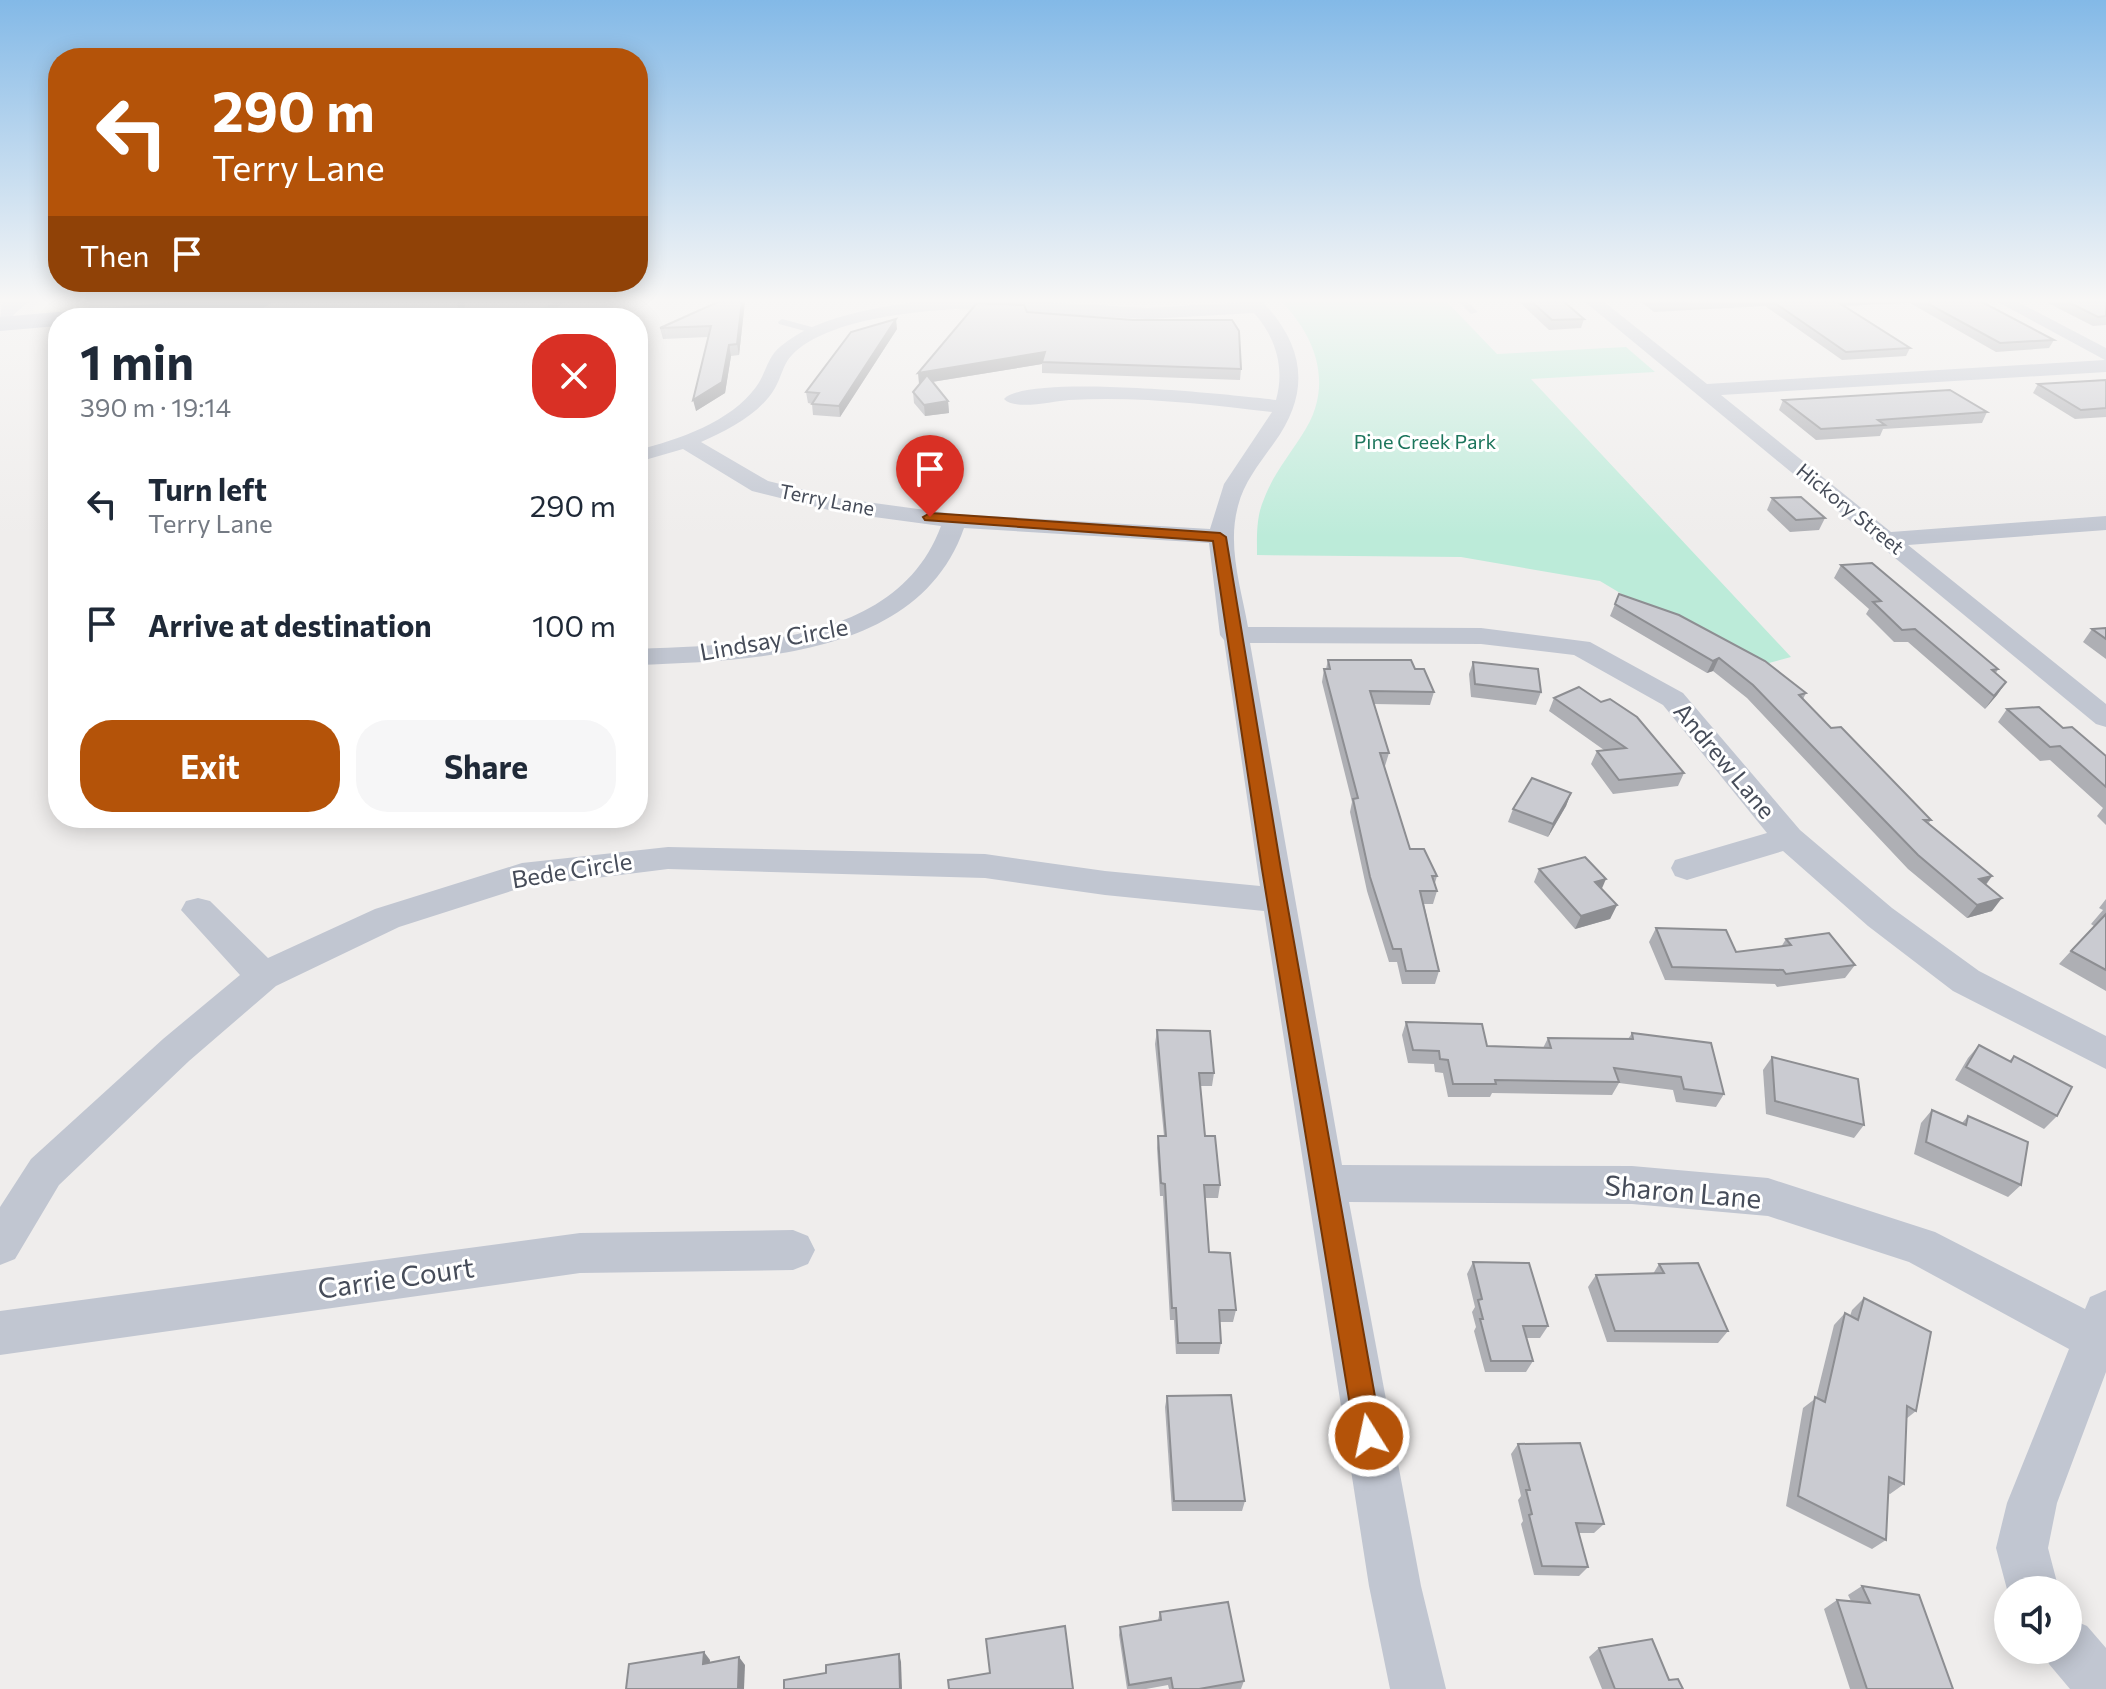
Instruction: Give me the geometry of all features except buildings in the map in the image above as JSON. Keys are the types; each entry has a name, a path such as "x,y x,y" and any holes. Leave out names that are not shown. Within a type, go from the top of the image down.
{"street":[{"path":"648,453 686,442 727,420 762,393 769,380"},
{"path":"1291,380 1285,407 1233,487 1220,537 1233,635 1325,1183 1395,1586 1418,1689"},
{"name":"Hickory Street","path":"1691,380 2106,718"},
{"path":"1704,390 1875,380"},
{"path":"1014,399 1055,393 1179,395 1285,407"},
{"name":"Terry Lane","path":"686,442 760,486 837,505 955,521 1220,537"},
{"name":"Lindsay Circle","path":"648,657 721,653 846,631 877,616 911,591 940,558 955,521"},
{"path":"1887,539 2106,523"},
{"name":"Andrew Lane","path":"1233,635 1481,636 1581,648 1673,699 1789,838 1868,907 1966,981 2106,1054"},
{"path":"1687,868 1789,838"},
{"name":"Bede Circle","path":"0,1245 45,1172 176,1050 263,976 387,918 522,875 668,858 985,866 1105,883 1277,900"},
{"path":"198,910 263,976"},
{"name":"Sharon Lane","path":"1325,1183 1632,1185 1768,1197 1920,1246 2102,1331"},
{"name":"Carrie Court","path":"0,1333 580,1253 793,1250"},
{"path":"2029,1576 2022,1548 2032,1503 2102,1331"},
{"path":"2082,1662 2105,1689"}],"green space":[{"name":"Pine Creek Park","path":"1532,380 1791,657 1747,669 1600,581 1461,557 1257,555 1261,506 1276,474 1312,417 1319,382"}],"route":[{"path":"930,517 1220,537 1271,869 1369,1436"}]}
